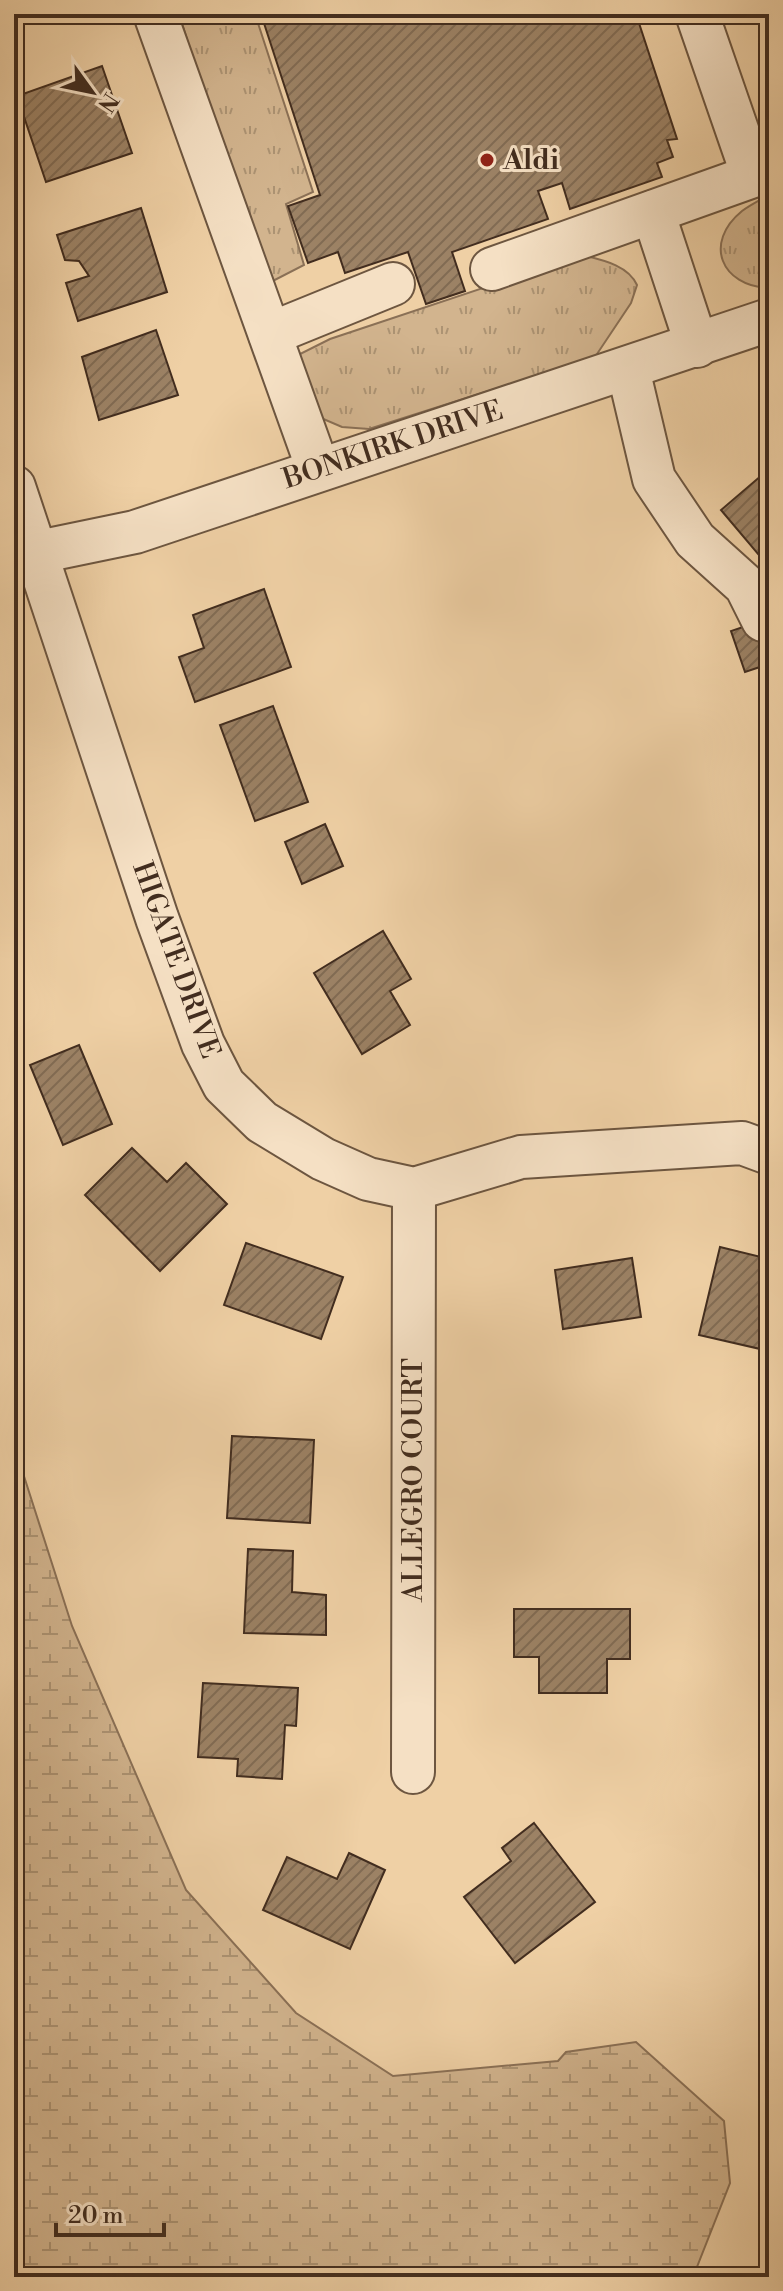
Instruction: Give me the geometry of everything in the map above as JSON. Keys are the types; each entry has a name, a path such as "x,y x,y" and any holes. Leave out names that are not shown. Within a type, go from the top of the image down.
{"street":[{"path":"155,14 318,469"},
{"path":"492,269 753,176 697,14"},
{"path":"653,212 697,346"},
{"path":"270,334 393,284"},
{"name":"BONKIRK DRIVE","path":"25,556 135,532 769,320"},
{"path":"628,369 654,479 695,540 746,586 763,620"},
{"name":"HIGATE DRIVE","path":"14,487 25,556 203,1044 224,1085 262,1122 323,1159 368,1179 414,1189 521,1157 742,1143 769,1153"},
{"name":"ALLEGRO COURT","path":"413,1772 414,1189"}],"green space":[{"path":"179,14 255,14 313,192 286,204 304,265 265,285"},
{"path":"769,195 769,288 739,280 723,261 721,249 730,223 742,211"},
{"path":"582,255 621,268 637,285 631,303 595,357 369,429 342,427 314,415 298,355 330,339"},
{"path":"14,1445 72,1626 186,1890 296,2013 393,2076 558,2061 566,2052 636,2042 724,2121 730,2183 693,2277 14,2277"}],"building":[{"name":"Aldi","path":"261,14 636,14 677,139 667,140 673,157 657,163 662,177 570,209 562,183 538,191 548,219 452,252 465,291 426,304 408,252 345,273 338,252 308,263 288,206 320,195"},
{"path":"102,66 132,153 46,182 17,96"},
{"path":"141,208 167,292 78,321 66,283 89,276 79,261 65,260 57,235"},
{"path":"156,330 178,395 99,420 82,357"},
{"path":"769,469 769,567 721,510"},
{"path":"264,589 291,667 195,702 179,657 204,648 193,615"},
{"path":"769,618 769,664 745,672 731,631"},
{"path":"273,706 308,802 255,821 220,725"},
{"path":"325,824 343,866 302,884 285,842"},
{"path":"383,931 411,979 390,991 410,1025 362,1054 314,973"},
{"path":"79,1045 112,1124 63,1145 30,1065"},
{"path":"132,1148 167,1182 186,1163 227,1204 160,1271 85,1195"},
{"path":"246,1243 343,1277 321,1339 224,1305"},
{"path":"720,1247 769,1259 769,1351 699,1335"},
{"path":"632,1258 641,1317 563,1329 555,1270"},
{"path":"232,1436 314,1440 310,1523 227,1518"},
{"path":"248,1549 293,1551 292,1592 326,1595 326,1635 244,1633"},
{"path":"514,1609 630,1609 630,1659 607,1659 607,1693 539,1693 539,1657 514,1657"},
{"path":"203,1683 298,1688 296,1726 285,1725 282,1779 237,1776 238,1759 198,1757"},
{"path":"534,1823 595,1902 515,1963 464,1897 511,1861 502,1848"},
{"path":"349,1853 385,1870 350,1949 263,1910 287,1857 337,1879"}],"place":[{"name":"Aldi","path":"487,160"}]}
